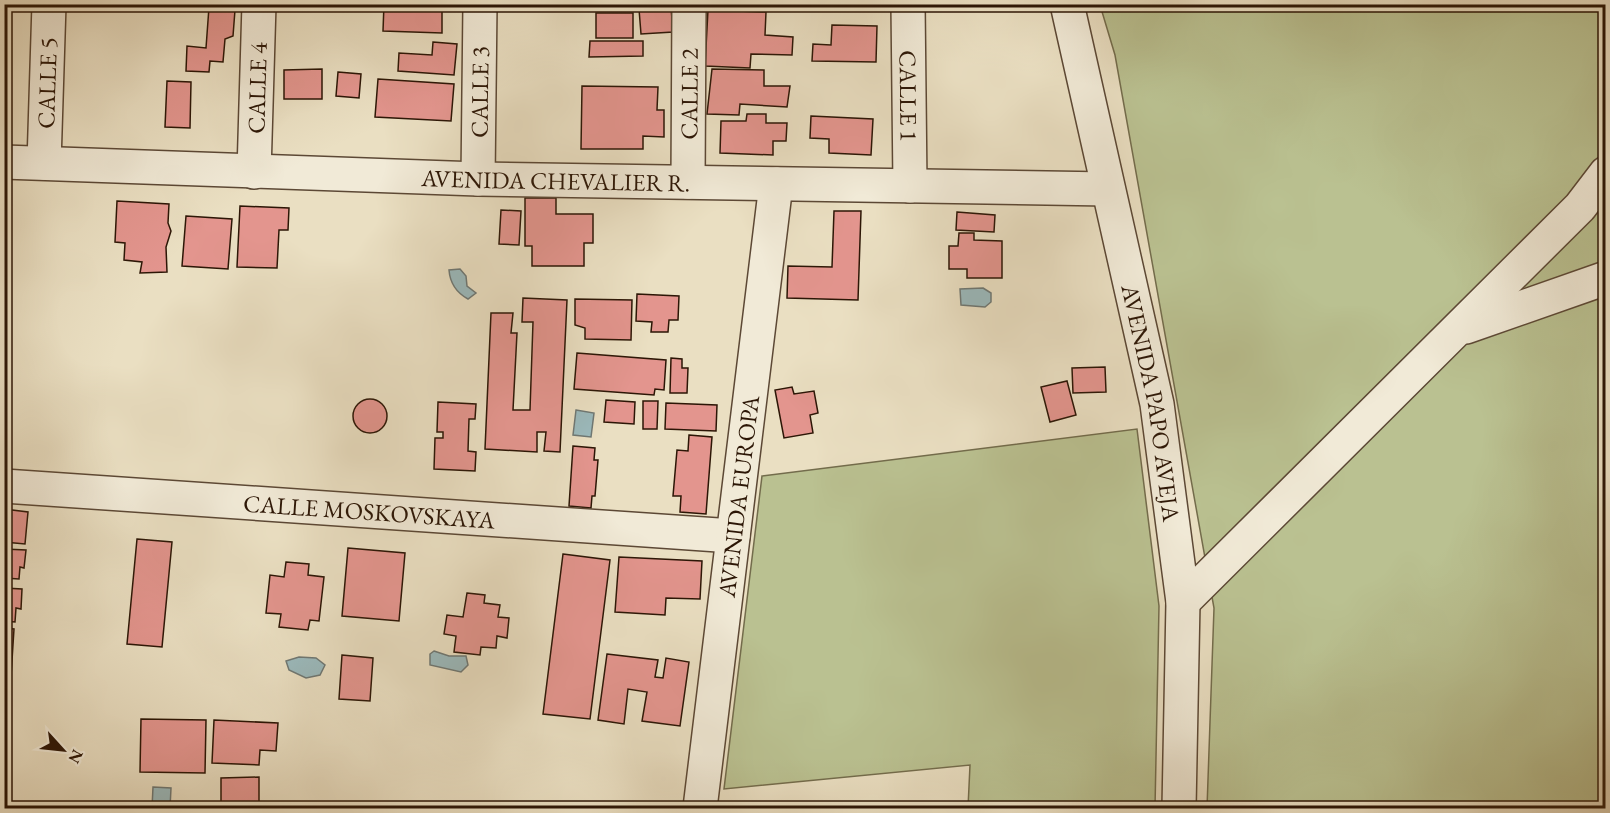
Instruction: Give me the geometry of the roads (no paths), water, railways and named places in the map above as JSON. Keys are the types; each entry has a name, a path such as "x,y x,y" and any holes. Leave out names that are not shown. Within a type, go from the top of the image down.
{"street":[{"name":"CALLE 5","path":"44,163 49,4"},
{"name":"CALLE 4","path":"254,172 260,4"},
{"name":"CALLE 3","path":"478,179 480,4"},
{"name":"CALLE 2","path":"688,182 689,4"},
{"name":"CALLE 1","path":"908,4 910,186"},
{"name":"AVENIDA PAPO AVEJA","path":"1067,4 1157,404 1183,602 1179,808"},
{"name":"AVENIDA CHEVALIER R.","path":"4,162 478,179 1108,189"},
{"path":"1183,602 1580,207 1605,173"},
{"name":"AVENIDA EUROPA","path":"700,808 776,184"},
{"path":"1456,330 1605,278"},
{"name":"CALLE MOSKOVSKAYA","path":"4,486 733,536"}],"water":[{"path":"460,269 466,276 467,286 476,293 468,299 455,287 451,279 449,270"},
{"path":"983,288 991,293 991,302 985,307 961,305 960,289"},
{"path":"576,410 594,413 591,437 573,435"},
{"path":"434,651 449,656 466,656 468,665 461,672 430,665 430,654"},
{"path":"299,657 316,658 325,665 320,675 306,678 289,670 286,661"},
{"path":"153,787 171,788 170,808 152,808"}]}
